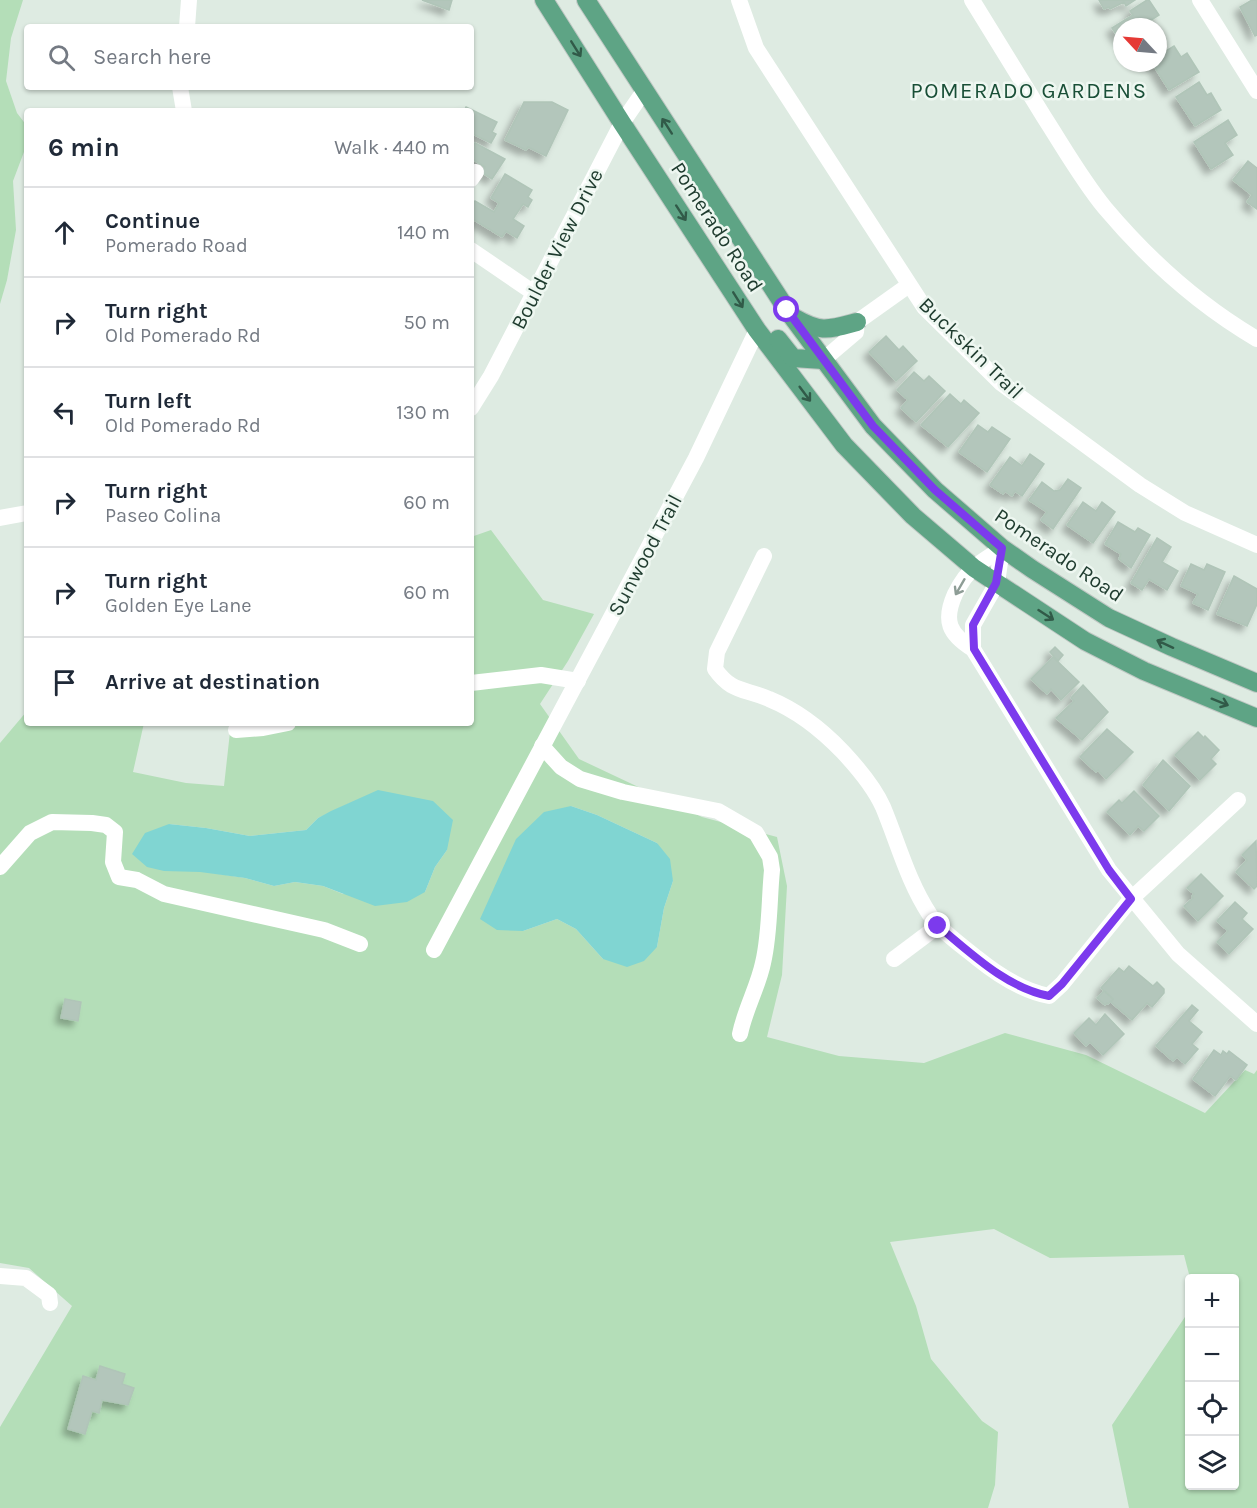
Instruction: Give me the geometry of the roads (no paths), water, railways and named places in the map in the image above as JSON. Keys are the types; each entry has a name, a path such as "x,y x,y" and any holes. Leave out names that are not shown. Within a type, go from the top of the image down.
{"main road":[{"name":"Pomerado Road","path":"544,0 757,330 844,445 913,516 974,568 1085,640 1144,671 1257,718"},
{"name":"Pomerado Road","path":"586,0 823,360 873,426 935,490 1002,548 1109,618 1257,683"},
{"path":"792,316 821,330 857,322"},
{"path":"757,330 778,339 792,358 823,360"}],"street":[{"path":"187,24 189,0"},
{"name":"Buckskin Trail","path":"739,0 756,48 924,307 1001,383 1140,485 1185,513 1257,545"},
{"path":"972,0 1076,169 1105,207 1141,248 1171,277 1240,329 1257,339"},
{"path":"1200,0 1257,91"},
{"path":"180,90 183,108"},
{"name":"Boulder View Drive","path":"474,404 488,383 622,123 644,91"},
{"path":"474,252 534,293"},
{"path":"823,360 856,332 857,322 909,285"},
{"name":"Sunwood Trail","path":"434,950 701,448 757,330"},
{"path":"0,518 24,514"},
{"path":"1002,548 974,568 960,583 949,612 951,628 959,640 974,649 1109,870 1131,899 1179,954 1257,1024"},
{"path":"974,649 973,625 996,583 1002,548"},
{"path":"764,555 717,652 715,669 725,683 769,699 802,717 836,745 882,805 900,855 929,913 938,926 989,968 1036,994 1049,996 1062,984 1131,899 1238,800"},
{"path":"474,683 541,675 578,681"},
{"path":"236,729 273,726"},
{"path":"542,746 561,767 580,779 623,792 718,811 756,833 770,857 772,870 764,960 740,1034"},
{"path":"0,867 30,833 52,822 106,825 115,832 113,862 119,877 137,880 164,894 324,930 360,944"},
{"path":"894,959 938,926"},
{"path":"0,1276 26,1278 49,1295 50,1303"}],"water":[{"path":"378,790 433,801 453,820 447,850 435,867 425,892 407,902 375,906 323,886 295,882 274,886 245,878 200,872 164,871 147,867 132,854 145,833 169,824 250,836 306,830 318,818"},
{"path":"571,806 597,815 657,843 670,859 673,881 664,908 657,947 644,961 627,967 603,959 576,929 557,919 523,931 497,930 480,919 516,839 544,812"}],"district":[{"name":"POMERADO GARDENS","path":"1029,90"}]}
